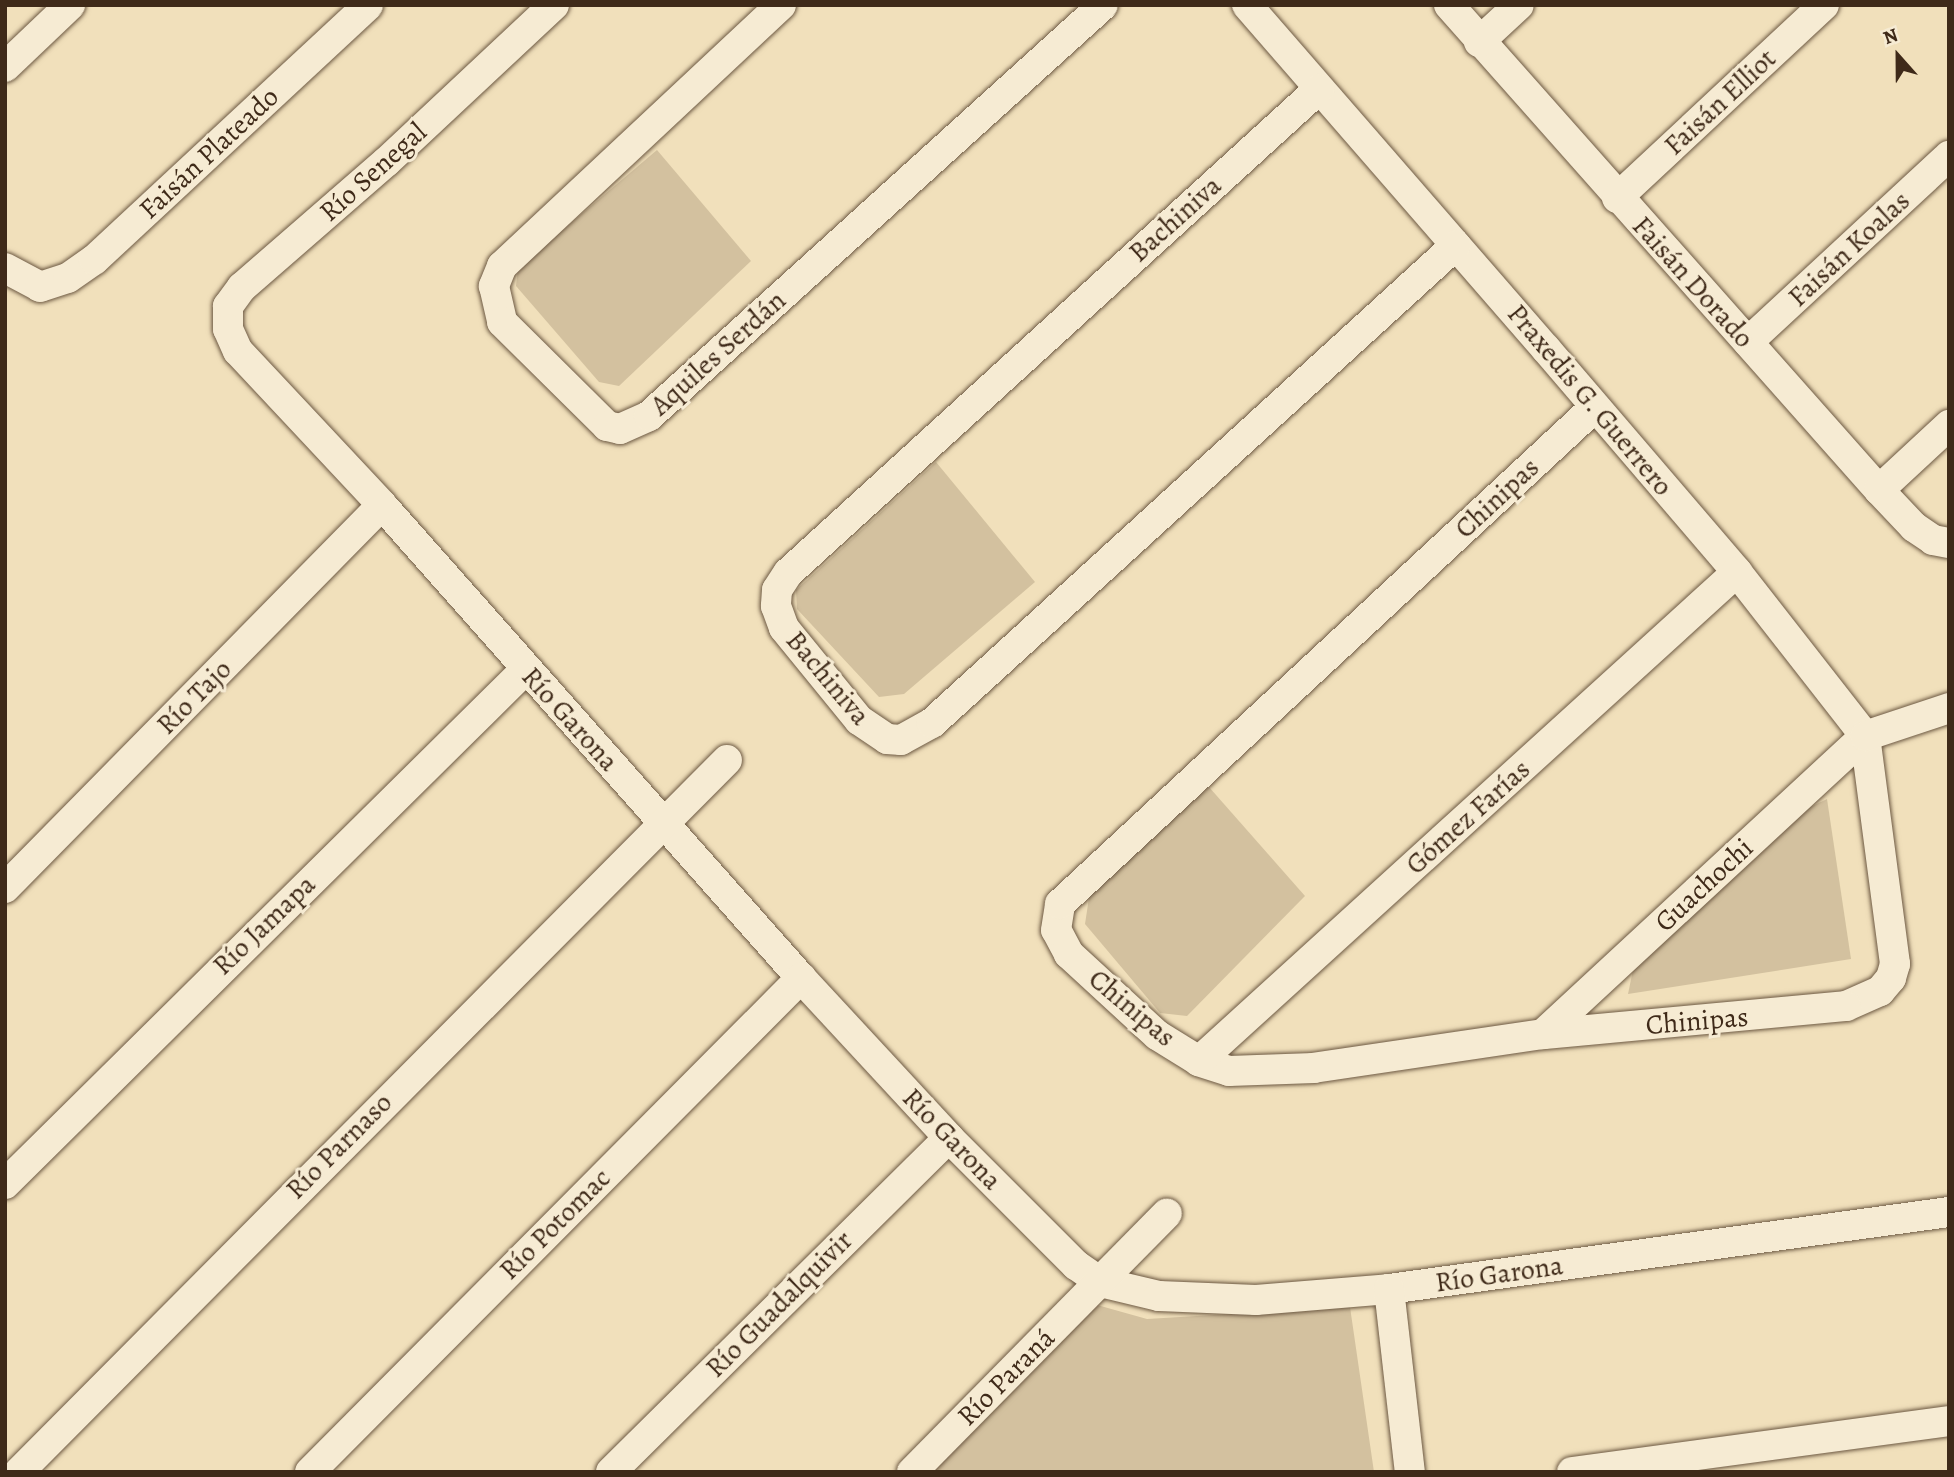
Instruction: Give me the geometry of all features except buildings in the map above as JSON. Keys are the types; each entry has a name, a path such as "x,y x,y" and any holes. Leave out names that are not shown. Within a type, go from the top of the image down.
{"street":[{"path":"5,66 70,5"},
{"name":"Faisán Plateado","path":"5,268 40,287 68,278 94,260 368,5"},
{"name":"Río Senegal","path":"239,351 228,329 229,306 242,287 386,162 554,5"},
{"name":"Aquiles Serdán","path":"781,5 502,265 494,286 502,322 607,426 620,429 649,416 1103,5"},
{"name":"Praxedis G. Guerrero","path":"1247,5 1737,572 1865,736"},
{"name":"Faisán Dorado","path":"1449,5 1616,198 1879,490 1914,527 1933,540 1949,543"},
{"path":"1479,42 1520,5"},
{"name":"Faisán Elliot","path":"1616,198 1824,5"},
{"name":"Bachiniva","path":"1319,89 788,573 777,590 776,606 784,628 859,720 887,739 901,740 932,723 1456,245"},
{"name":"Faisán Koalas","path":"1748,342 1949,156"},
{"name":"Río Garona","path":"239,351 382,505 801,978 949,1138 1059,1250 1100,1282 1205,1300 1389,1289 1949,1212"},
{"name":"Chinipas","path":"1595,407 1060,904 1056,930 1069,954 1157,1035 1199,1061 1229,1071 1314,1068 1543,1034 1819,1011 1846,1006 1880,990 1891,978 1895,942 1865,736"},
{"path":"1879,490 1949,425"},
{"name":"Río Tajo","path":"5,888 382,505"},
{"name":"Gómez Farías","path":"1199,1061 1737,572"},
{"name":"Río Jamapa","path":"5,1184 526,669"},
{"path":"1865,736 1949,708"},
{"name":"Guachochi","path":"1543,1034 1865,736"},
{"name":"Río Parnaso","path":"19,1472 727,760"},
{"name":"Río Potomac","path":"310,1472 801,978"},
{"name":"Río Guadalquivir","path":"611,1472 949,1138"},
{"name":"Río Paraná","path":"912,1472 1167,1213"},
{"path":"1389,1289 1410,1472"},
{"path":"1572,1472 1949,1421"}],"shaded area":[{"path":"657,150 751,261 619,386 599,382 516,286 518,268"},
{"path":"936,462 1035,582 904,694 879,697 797,609 796,590"},
{"path":"1209,787 1305,896 1187,1016 1160,1013 1085,924 1090,891"},
{"path":"1827,799 1851,959 1628,994 1634,965 1800,812"},
{"path":"1090,1303 1147,1319 1350,1307 1374,1472 930,1472"}]}
